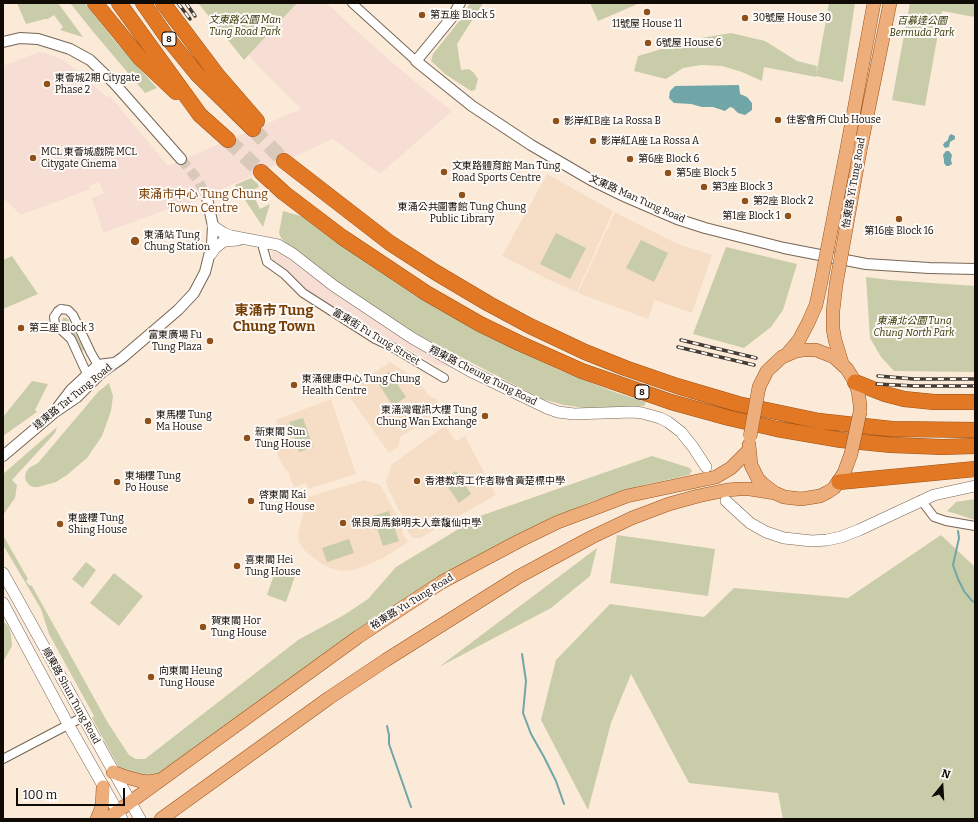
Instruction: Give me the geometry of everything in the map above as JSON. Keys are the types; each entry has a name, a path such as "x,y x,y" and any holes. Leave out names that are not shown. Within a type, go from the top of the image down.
{"highway":[{"path":"95,3 140,58 200,115"},
{"name":"8","path":"118,3 200,115 228,140"},
{"name":"8","path":"143,3 197,74 258,128 163,3"},
{"name":"8","path":"287,160 317,187 390,243 435,272 530,326 585,352 677,386 738,404 819,421 892,429 975,430"},
{"name":"8","path":"261,172 284,193 342,237 426,293 480,324 582,371 671,402 729,418 782,430 841,440 884,444 942,447 975,446"},
{"path":"855,382 885,394 904,399 934,402 975,402"},
{"path":"839,482 975,469"}],"main road":[{"name":"怡東路 Yi Tung Road","path":"788,353 799,340 808,323 816,305 822,282 874,3"},
{"name":"怡東路 Yi Tung Road","path":"842,363 834,333 833,311 836,285 860,151 890,3"},
{"path":"213,226 223,234 247,240"},
{"path":"211,254 215,248 224,241 247,240 268,242"},
{"name":"翔東路 Cheung Tung Road","path":"268,242 278,245 293,254 334,286 412,338 470,371 547,408 574,414 642,413 664,420 681,432 693,446 706,467"},
{"path":"161,819 330,698 386,660 518,577 592,537 632,518 669,504 727,490 755,490 775,493 792,499 810,499 828,492 839,482 848,464 860,412 860,398 855,382 847,369 842,363 826,353 816,350 803,350 788,353 771,365 764,376 760,388 750,444 751,465 754,472 763,484 775,493"},
{"name":"裕東路 Yu Tung Road","path":"116,816 130,802 358,637 442,582 558,522 593,508 627,496 664,487 706,480 716,476 731,468 750,444"},
{"path":"726,500 750,523 766,532 784,538 812,541 827,540 859,530 921,500 946,492 975,486"},
{"name":"順東路 Shun Tung Road","path":"3,573 140,819"},
{"name":"順東路 Shun Tung Road","path":"3,603 103,786 116,816"},
{"path":"113,772 141,782 162,780"},
{"path":"97,819 102,807 103,786"}],"street":[{"name":"文東路 Man Tung Road","path":"352,3 416,61 472,106 531,146 591,180 677,219 705,228 784,248 866,264 975,269"},
{"path":"416,61 453,16 460,3"},
{"path":"3,42 20,38 38,39 70,48 90,60 114,83 181,159"},
{"name":"達東路 Tat Tung Road","path":"3,456 55,412 78,397 100,369 115,363 185,303 194,293 202,280 211,254 213,226 207,198"},
{"name":"富東街 Fu Tung Street","path":"268,242 263,248 267,262 284,274 303,293 375,339 392,347 444,378"},
{"path":"55,412 71,390 87,374 100,369 71,312 64,309 58,311 54,317 55,324 72,339 87,374"},
{"path":"921,500 934,517 946,521 975,526"},
{"path":"3,759 83,717"}],"shaded area":[{"path":"297,3 327,3 353,28 414,81 452,111 380,174 333,139 196,201 168,209 103,233 92,198 104,193 99,182 89,186 90,189 21,215 3,198 3,66 39,52 49,54 62,60 77,70 107,97 110,96 168,166 301,109 253,61 249,54"},
{"path":"547,174 613,211 577,292 547,279 502,256"},
{"path":"615,212 675,243 712,255 692,313 655,300 648,319 578,293"},
{"path":"271,251 282,254 315,279 398,334 449,364 452,368 436,365 406,348 378,337 304,289 275,262 272,258"},
{"path":"390,362 418,380 428,395 438,400 437,407 433,414 423,423 400,437 399,446 389,453 346,392"},
{"path":"331,399 356,474 308,489 306,483 294,487 288,472 281,463 277,453 276,447 282,446 276,420"},
{"path":"445,426 456,441 465,436 496,495 420,538 413,538 408,532 403,517 386,484 386,480 389,475 391,465"},
{"path":"365,480 381,486 399,519 403,534 408,542 383,558 363,567 341,571 330,568 320,563 304,550 299,542 298,533 308,497"}],"green space":[{"path":"17,3 58,3 83,37 60,30 63,27 54,15 48,19 26,24"},
{"path":"70,3 85,3 114,40 157,88 145,93"},
{"name":"文東路公園 Man Tung Road Park","path":"198,3 297,3 244,60"},
{"path":"470,3 483,3 457,44 461,70 469,69 478,79 475,90 471,91 445,74 431,61 433,54 460,20"},
{"path":"590,3 640,3 598,21"},
{"path":"829,3 855,3 843,82 816,76"},
{"name":"百慕達公園 Bermuda Park","path":"910,3 975,3 975,17 942,11 925,106 892,100"},
{"path":"731,33 765,41 797,61 817,66 816,77 764,67 762,81 742,72 722,66 701,65 683,68 666,79 634,71 638,56 695,39"},
{"path":"251,178 258,184 259,187 251,191 260,209 270,204 263,227 235,185"},
{"path":"283,211 304,217 362,260 414,295 485,335 559,370 617,393 646,402 644,406 585,408 564,405 542,399 420,336 350,291 287,244 281,238 279,233"},
{"path":"556,233 586,248 570,279 540,264"},
{"path":"641,240 668,253 654,282 626,268"},
{"path":"726,247 797,264 783,310 771,327 744,348 693,334"},
{"path":"12,256 38,294 3,309 3,260"},
{"name":"東涌北公園 Tung Chung North Park","path":"866,277 975,286 975,372 894,371 881,357 870,338"},
{"path":"63,317 68,319 84,350 81,351 69,329 62,322"},
{"path":"389,372 406,397 393,406 376,380"},
{"path":"32,381 48,384 35,410 37,412 3,436 3,417"},
{"path":"109,383 113,396 111,411 102,436 87,458 56,482 38,487 29,485 25,477 29,468 38,463 98,392"},
{"path":"303,418 313,447 299,452 289,422"},
{"path":"57,427 55,433 12,480 17,485 15,498 3,515 3,474"},
{"path":"652,456 690,468 692,471 689,475 644,485 590,502 536,527 151,780 123,771 118,766 92,718 94,716 49,634 41,609 3,545 3,535 28,579 26,581 32,586 108,723 129,755 136,759 145,759 298,640 344,615 368,599 396,567 480,516"},
{"path":"456,471 471,494 459,503 443,480"},
{"path":"975,499 975,520 947,511 956,502"},
{"path":"389,511 399,541 383,546 373,516"},
{"path":"617,535 715,549 708,596 610,583"},
{"path":"941,535 975,567 975,819 783,819 778,793 689,783 631,674 611,723 588,810 541,720 556,660 610,604 704,617 734,588 848,598"},
{"path":"349,539 354,553 327,562 322,548"},
{"path":"597,548 590,576 551,608 439,667"},
{"path":"86,562 96,570 83,588 72,579"},
{"path":"277,566 296,573 286,602 267,595"},
{"path":"114,573 143,596 119,626 90,603"},
{"path":"3,621 8,626 11,634 12,646 3,662"}],"water":[{"path":"739,85 740,94 747,97 752,103 752,110 745,115 738,113 730,107 725,111 713,107 674,103 669,98 670,91 675,86"},
{"path":"951,134 955,136 955,139 950,142 949,147 945,148 943,145"},
{"path":"946,151 949,151 952,155 952,164 949,166 946,166 944,163 943,155"}],"waterway":[{"path":"958,531 959,538 953,565 964,591 972,601 975,602"},
{"path":"522,654 526,681 523,713 531,734 556,781 564,804"},
{"path":"387,726 389,744 411,807"}],"tunnel":[{"path":"253,129 284,161"},
{"path":"228,140 261,172"},
{"path":"181,159 198,180 207,198"}],"railway":[{"path":"178,3 190,19"},
{"path":"186,3 195,16"},
{"path":"681,340 756,358"},
{"path":"678,347 754,365"},
{"path":"878,376 914,379 975,379"},
{"path":"877,384 914,386 975,386"}],"place":[{"name":"11號屋 House 11","path":"647,12"},
{"name":"第五座 Block 5","path":"422,15"},
{"name":"30號屋 House 30","path":"745,18"},
{"name":"6號屋 House 6","path":"648,43"},
{"name":"東薈城2期 Citygate Phase 2","path":"47,84"},
{"name":"住客會所 Club House","path":"778,120"},
{"name":"影岸紅B座 La Rossa B","path":"556,121"},
{"name":"影岸紅A座 La Rossa A","path":"593,141"},
{"name":"MCL 東薈城戲院 MCL Citygate Cinema","path":"33,158"},
{"name":"第6座 Block 6","path":"630,159"},
{"name":"文東路體育館 Man Tung Road Sports Centre","path":"444,172"},
{"name":"第5座 Block 5","path":"668,173"},
{"name":"第3座 Block 3","path":"704,187"},
{"name":"東涌公共圖書館 Tung Chung Public Library","path":"462,195"},
{"name":"第2座 Block 2","path":"745,201"},
{"name":"第1座 Block 1","path":"788,216"},
{"name":"第16座 Block 16","path":"899,219"},
{"name":"東涌站 Tung Chung Station","path":"135,241"},
{"name":"第三座 Block 3","path":"21,328"},
{"name":"富東廣場 Fu Tung Plaza","path":"210,341"},
{"name":"東涌健康中心 Tung Chung Health Centre","path":"294,385"},
{"name":"東涌灣電訊大樓 Tung Chung Wan Exchange","path":"485,416"},
{"name":"東馬樓 Tung Ma House","path":"148,421"},
{"name":"新東閣 Sun Tung House","path":"247,438"},
{"name":"香港教育工作者聯會黃楚標中學","path":"417,481"},
{"name":"東埔樓 Tung Po House","path":"117,482"},
{"name":"啓東閣 Kai Tung House","path":"251,501"},
{"name":"保良局馬錦明夫人章馥仙中學","path":"343,523"},
{"name":"東盛樓 Tung Shing House","path":"60,524"},
{"name":"喜東閣 Hei Tung House","path":"237,566"},
{"name":"賀東閣 Hor Tung House","path":"203,627"},
{"name":"向東閣 Heung Tung House","path":"151,677"}],"district":[{"name":"東涌市中心 Tung Chung Town Centre","path":"203,202"},
{"name":"東涌市 Tung Chung Town","path":"274,320"}]}
